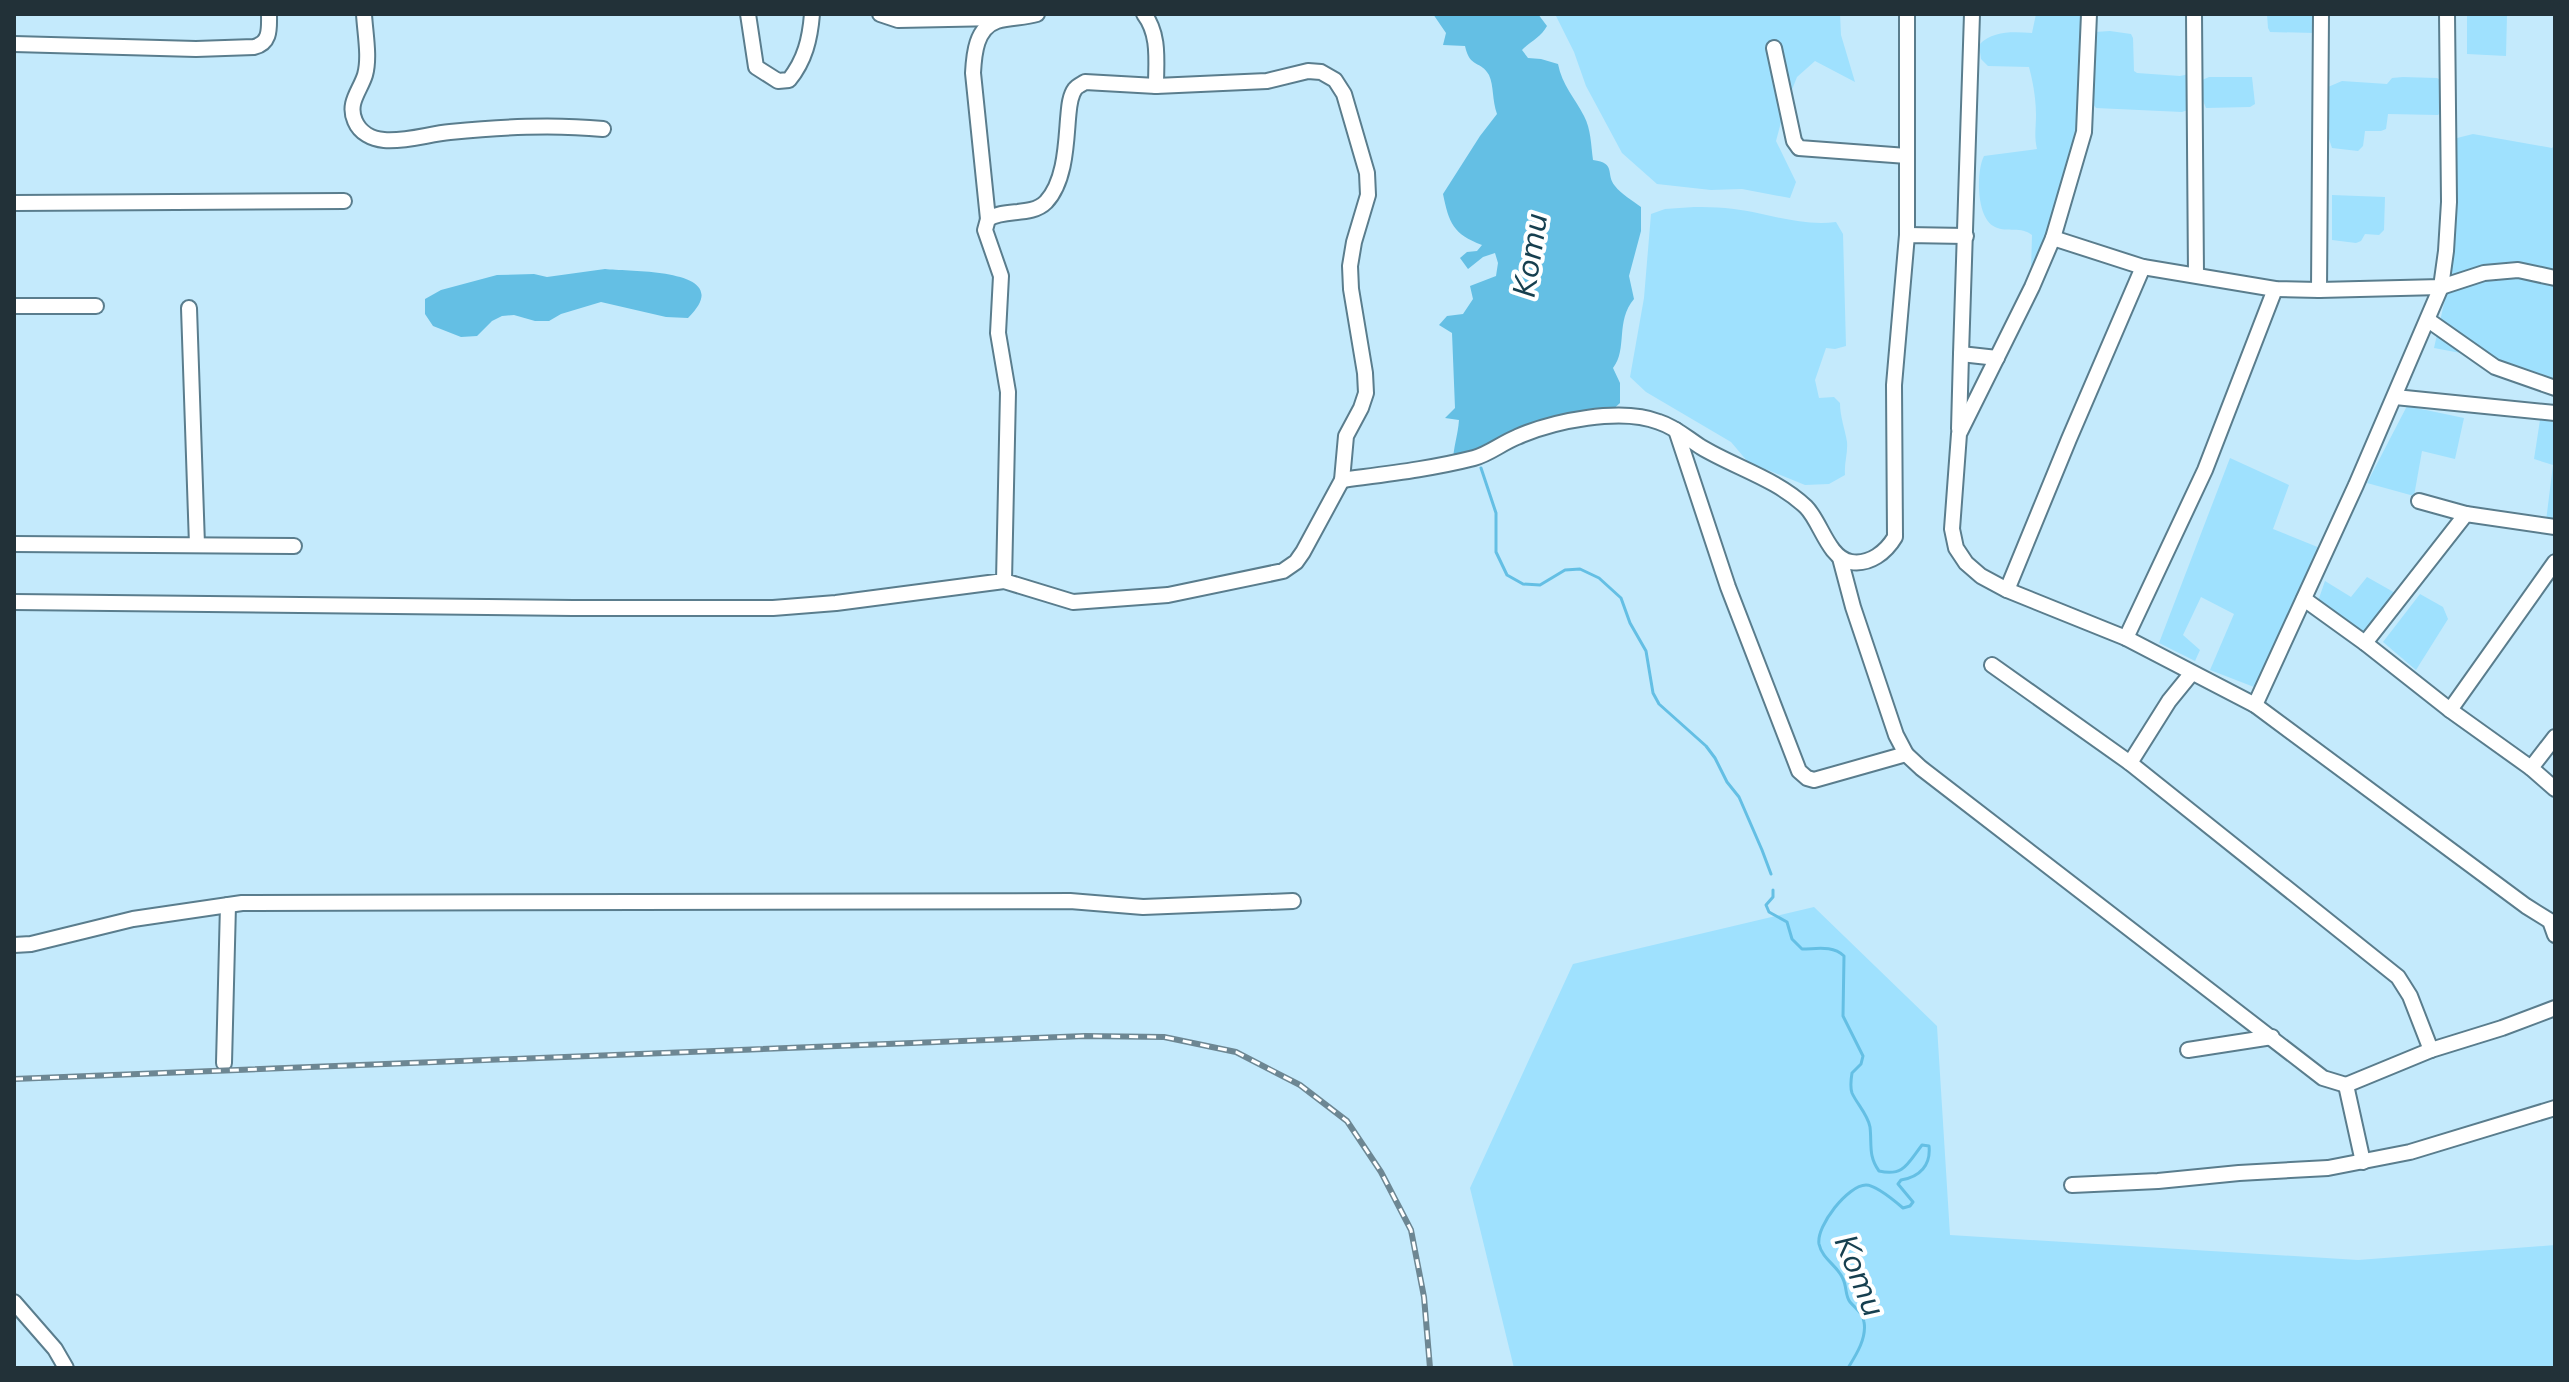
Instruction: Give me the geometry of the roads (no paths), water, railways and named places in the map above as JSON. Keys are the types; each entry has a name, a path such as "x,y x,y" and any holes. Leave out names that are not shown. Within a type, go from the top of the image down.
{"street":[{"path":"14,44 196,49 254,47 266,40 269,14"},
{"path":"364,14 366,64 354,94 353,111 355,122 368,137 386,141 461,131 558,124 603,129"},
{"path":"748,14 756,67 778,81 789,80 799,69 809,41 812,14"},
{"path":"880,14 898,20 1020,18"},
{"path":"1004,581 1008,392 998,333 1001,276 985,230 988,219 973,73 974,54 978,39 995,21 1037,14"},
{"path":"1144,14 1153,29 1157,47 1156,86"},
{"path":"1840,558 1851,562 1865,561 1889,548 1895,537 1894,385 1907,235 1907,14"},
{"path":"1972,14 1959,434 1952,529 1956,548 1966,563 1981,576 2007,590 2126,638 2255,705 2553,924"},
{"path":"1959,434 2053,238 2084,132 2089,14"},
{"path":"2194,14 2196,275"},
{"path":"2319,290 2321,14"},
{"path":"2255,705 2395,397 2441,287 2449,202 2447,14"},
{"path":"1774,48 1794,141 1799,148 1907,156"},
{"path":"14,602 773,608 1004,581 1073,602 1183,592 1283,571 1296,562 1342,480 1346,436 1366,393 1350,266 1368,195 1367,173 1344,94 1335,80 1321,72 1308,71 1267,81 1156,86 1085,82 1076,87 1071,99 1065,153 1057,183 1046,202 1034,209 996,214 988,219"},
{"path":"14,203 344,201"},
{"path":"1907,235 1966,236"},
{"path":"2053,238 2143,267 2275,289 2441,287 2484,273 2518,270 2555,278"},
{"path":"2007,590 2143,267"},
{"path":"2126,638 2205,470 2275,289"},
{"path":"14,306 96,306"},
{"path":"189,308 197,545"},
{"path":"2428,320 2495,367 2555,388"},
{"path":"1961,354 1997,358"},
{"path":"2395,397 2555,413"},
{"path":"1342,480 1442,466 1479,457 1518,436 1558,423 1617,416 1643,417 1660,422 1773,485 1807,508 1840,558 1896,735 1906,754 2323,1078 2346,1085 2431,1050 2555,1008"},
{"path":"1676,430 1728,587 1799,771 1814,780 1906,754"},
{"path":"2419,501 2466,514 2555,527"},
{"path":"2365,643 2466,514"},
{"path":"14,544 294,546"},
{"path":"2450,710 2555,562"},
{"path":"2304,599 2555,789"},
{"path":"1992,665 2130,763 2398,977 2410,996 2431,1050"},
{"path":"2130,763 2169,701 2191,674"},
{"path":"2531,768 2555,737"},
{"path":"14,945 31,944 133,919 242,903 1070,901 1143,907 1293,901"},
{"path":"224,1063 228,905"},
{"path":"2188,1050 2272,1037"},
{"path":"2346,1085 2363,1162"},
{"path":"2072,1185 2328,1168 2410,1152 2555,1108"},
{"path":"14,1302 55,1349 66,1368"}],"water":[{"path":"1433,14 1538,14 1547,26 1522,50 1528,58 1558,64 1586,121 1593,160 1608,166 1615,186 1641,207 1641,231 1629,276 1634,299 1625,316 1620,352 1613,368 1620,383 1620,403 1609,413 1453,463 1459,420 1445,418 1455,408 1452,333 1439,325 1447,316 1463,314 1473,299 1470,286 1496,276 1498,263 1495,253 1483,257 1468,269 1460,258 1467,252 1477,251 1482,245 1458,232 1443,194 1497,114 1489,75 1470,58 1465,46 1443,45 1446,33"},
{"path":"605,269 657,273 691,281 700,290 700,302 688,318 666,317 601,302 561,314 549,321 502,316 477,336 461,337 433,326 425,314 425,299 441,290 497,275 534,274 547,277"}],"waterway":[{"name":"Komu","path":"1481,468 1496,513 1496,552 1507,575 1523,584 1540,585 1565,570 1580,569 1599,578 1621,598 1630,623 1646,651 1653,693 1659,704 1715,758 1739,797 1771,874"},
{"name":"Komu","path":"1773,890 1773,897 1766,905 1769,912 1787,922 1792,939 1802,949 1829,949 1844,956 1843,1016 1863,1056 1861,1064 1852,1073 1851,1091 1869,1123 1872,1155 1879,1171 1900,1170 1922,1145 1929,1146 1923,1169 1898,1184 1913,1202 1910,1206 1903,1208 1870,1186 1859,1187 1842,1199 1819,1236 1821,1249 1841,1274 1848,1300 1864,1322 1862,1340 1848,1368"}],"railway":[{"path":"14,1079 1085,1036 1164,1037 1236,1052 1300,1085 1347,1121 1381,1172 1411,1230 1424,1297 1430,1368"}]}
